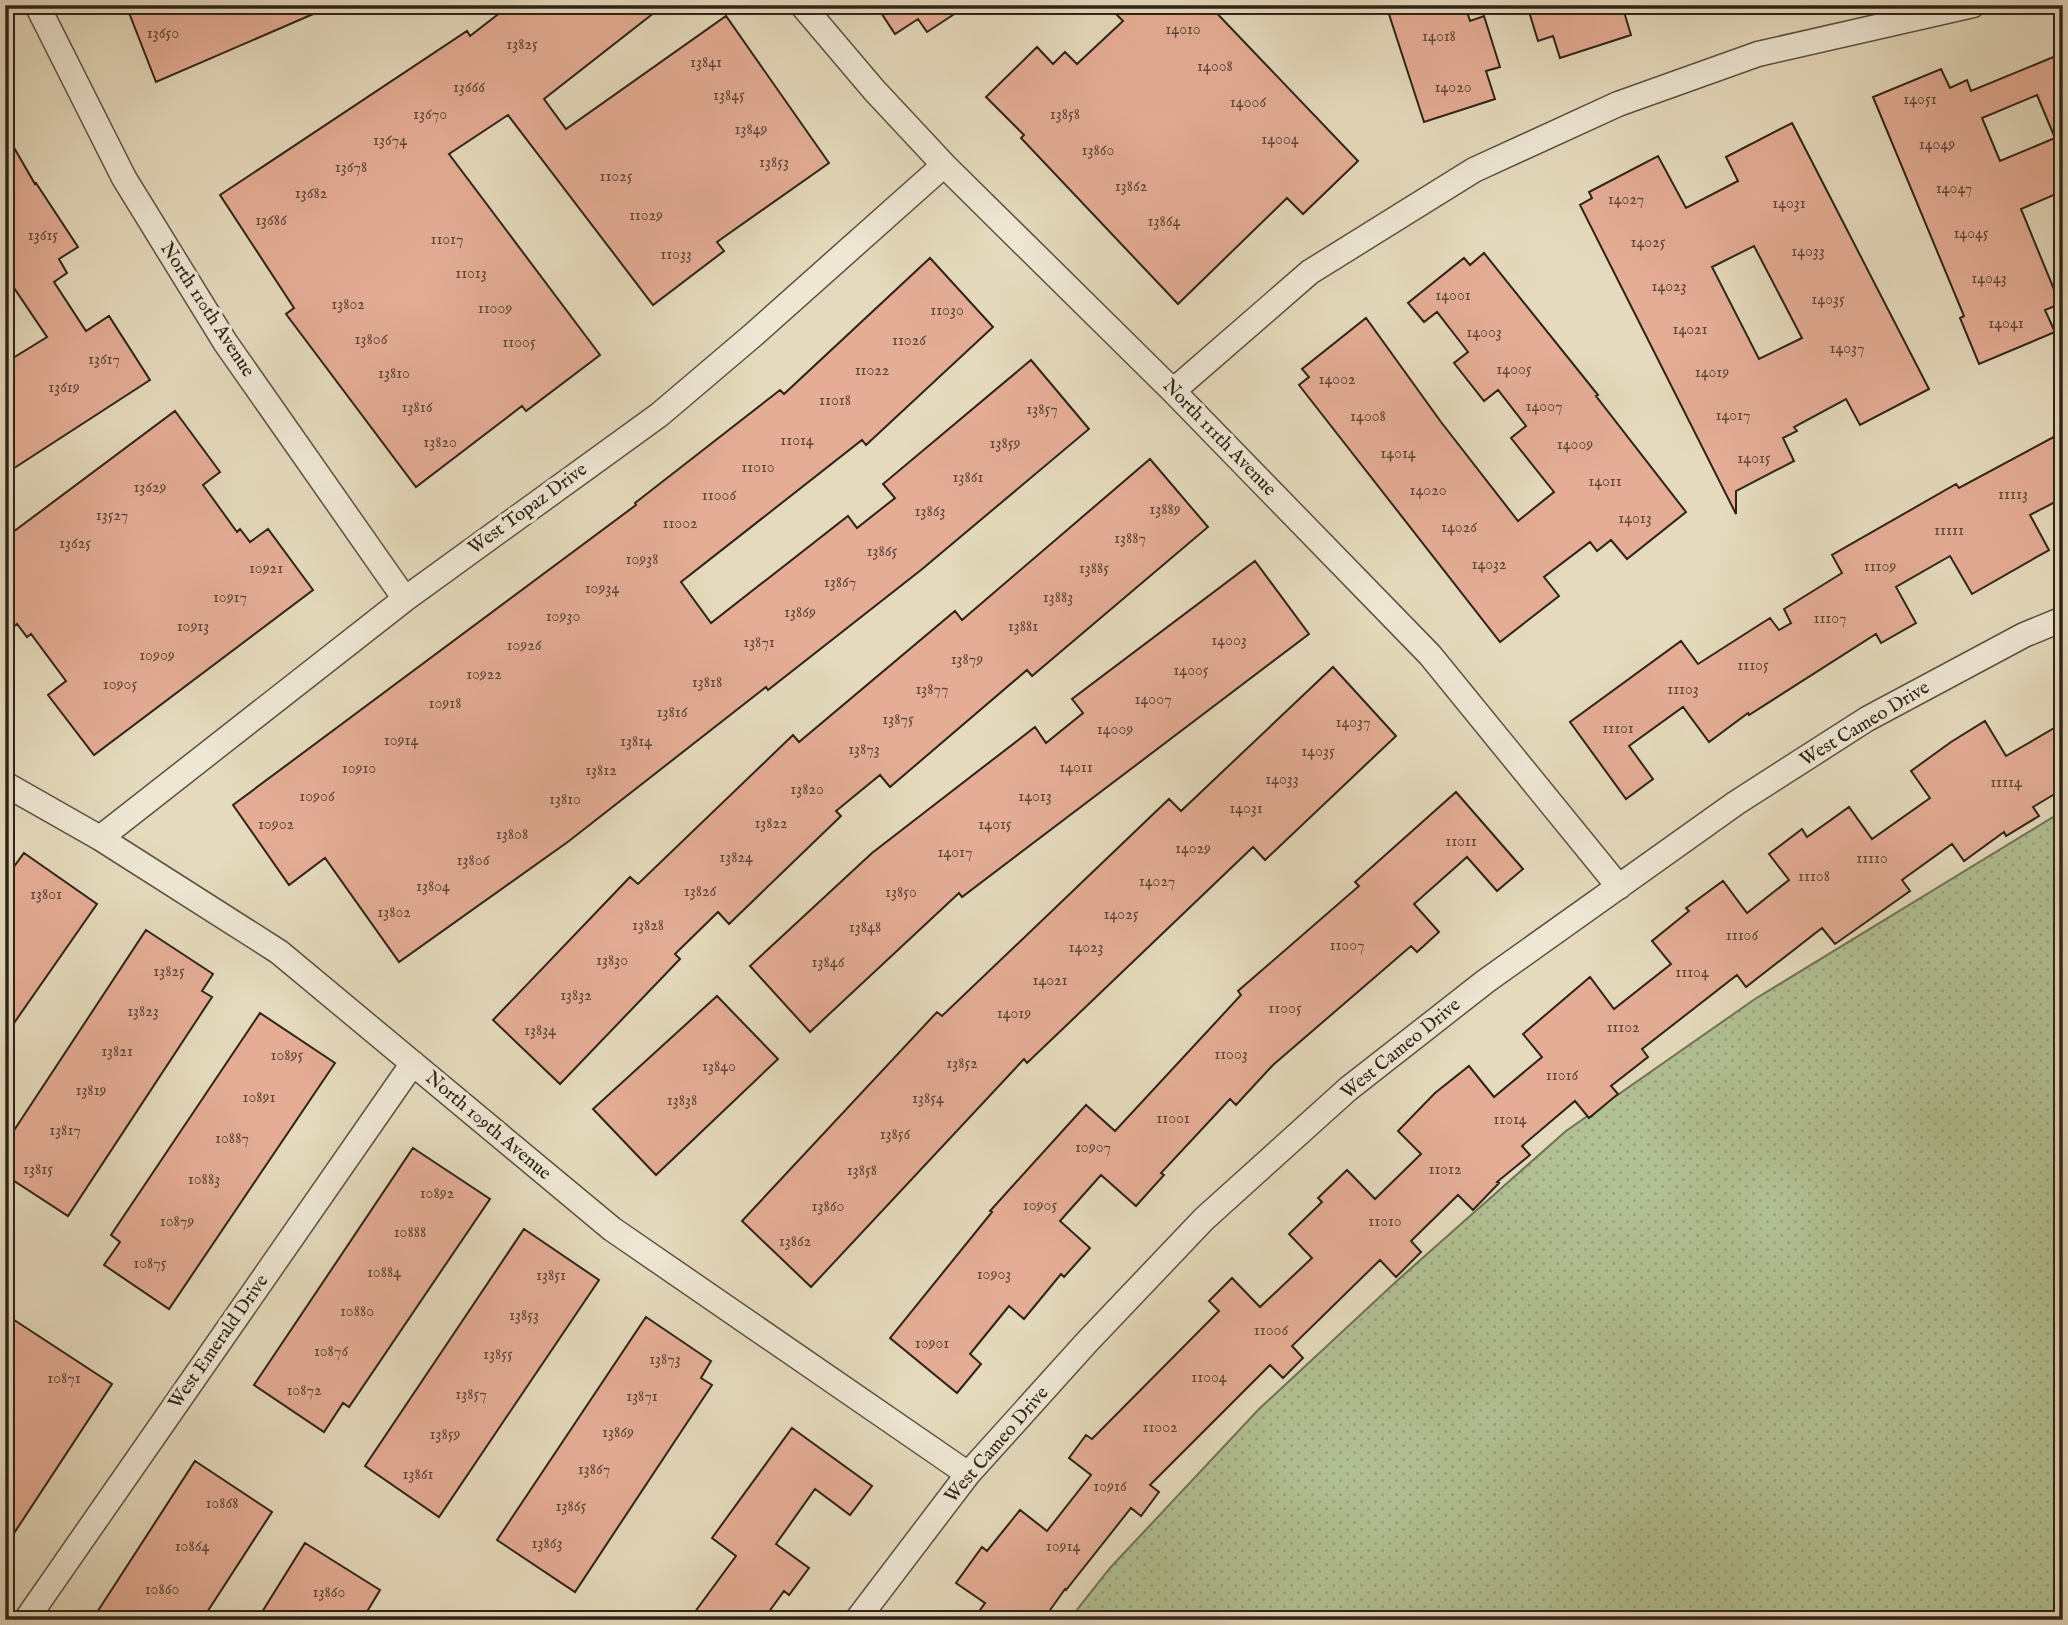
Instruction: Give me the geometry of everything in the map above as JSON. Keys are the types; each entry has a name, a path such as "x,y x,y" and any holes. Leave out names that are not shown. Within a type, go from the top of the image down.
{"street":[{"name":"North 110th Avenue","path":"37,5 124,178 211,320 405,599"},
{"name":"North 111th Avenue","path":"802,5 874,90 944,165 1173,391 1430,655 1619,887"},
{"path":"1173,391 1310,272 1474,170 1618,104 1758,54 1973,5"},
{"name":"West Topaz Drive","path":"100,838 405,599 659,415 944,165"},
{"name":"West Cameo Drive","path":"857,1620 968,1474 1087,1342 1204,1219 1348,1089 1486,981 1736,803 1867,719 2024,635 2063,619"},
{"name":"North 109th Avenue","path":"5,784 100,838 279,952 612,1229 968,1474"},
{"name":"West Emerald Drive","path":"26,1620 413,1063"}],"green space":[{"path":"2063,811 2063,1620 1069,1620 1110,1568 1259,1409 1400,1278 1566,1131 1755,999"}],"building":[{"path":"126,5 334,5 156,82"},
{"path":"510,5 664,5 544,99 566,129 726,16 829,163 717,242 724,251 653,305 508,115 449,154 600,355 526,411 522,406 416,487 286,314 294,308 220,195 467,31 470,36"},
{"path":"876,5 968,5 927,32 918,19 895,34"},
{"path":"1107,5 1209,5 1358,161 1303,214 1287,198 1178,304 1021,138 1024,135 986,97 1037,47 1053,64 1065,52 1077,64 1123,21"},
{"path":"1386,5 1465,5 1470,21 1484,16 1500,67 1486,71 1495,99 1424,122"},
{"path":"1527,5 1622,5 1631,35 1560,58 1553,36 1538,41"},
{"path":"2063,53 2063,191 2021,209 2060,304 2045,310 2055,332 1979,364 1960,318 1964,316 1873,97 1941,69 1950,88 1967,80 1971,91","holes":["2037,95 2055,138 2000,161 1982,118"]},
{"path":"1792,123 1929,389 1860,425 1846,399 1794,427 1797,431 1783,438 1794,461 1736,491 1736,514 1580,205 1592,198 1589,192 1658,156 1686,208 1738,181 1726,157","holes":["1754,246 1802,338 1759,359 1712,267"]},
{"path":"5,132 35,184 78,247 59,259 67,273 54,282 86,331 109,316 150,380 5,474 5,363 47,337 14,288 5,294"},
{"path":"1484,253 1598,395 1596,396 1686,512 1627,559 1611,540 1597,551 1590,542 1544,577 1559,596 1500,642 1299,385 1309,377 1302,369 1366,318 1441,422 1518,521 1554,492 1511,438 1526,426 1498,390 1484,401 1454,363 1468,352 1437,312 1424,322 1408,303 1464,258 1470,265"},
{"path":"930,258 993,327 866,445 862,440 681,582 711,623 848,516 857,528 895,498 883,484 1031,360 1089,429 921,570 768,690 766,687 569,841 399,962 325,858 289,885 233,805 636,505 635,503 780,390 784,394"},
{"path":"175,411 220,472 203,485 237,532 240,529 250,542 268,529 313,590 94,755 48,695 66,681 31,634 27,637 17,624 5,633 5,538"},
{"path":"2063,432 2063,498 2030,515 2049,550 1972,594 1950,556 1896,587 1916,623 1881,643 1876,634 1749,715 1748,713 1709,742 1683,707 1629,746 1653,779 1626,799 1570,722 1681,641 1698,664 1770,618 1779,630 1791,623 1784,609 1842,573 1832,555 1956,484 1959,488"},
{"path":"1150,459 1208,527 1032,676 1027,670 890,787 880,775 836,811 841,816 729,924 718,912 675,954 680,959 560,1084 493,1020 630,877 638,884 793,735 799,742 955,611 962,620"},
{"path":"1255,561 1309,634 962,897 959,893 810,1032 750,966 872,853 1035,727 1046,743 1083,713 1072,699"},
{"path":"1333,667 1396,736 1265,860 1253,847 1027,1063 1024,1059 811,1287 742,1221 937,1012 942,1016 1169,799 1181,811"},
{"path":"1985,721 2006,756 2063,723 2063,789 2033,807 2039,816 2006,836 2004,832 1964,861 1952,844 1902,880 1910,891 1835,944 1822,928 1746,987 1737,975 1642,1049 1648,1057 1611,1086 1618,1094 1589,1118 1575,1101 1522,1146 1530,1155 1497,1182 1499,1183 1473,1210 1458,1195 1411,1241 1421,1252 1396,1277 1380,1260 1292,1346 1303,1358 1283,1378 1270,1365 1150,1485 1159,1492 1141,1516 1131,1508 1043,1620 973,1620 985,1603 956,1583 982,1547 987,1551 1020,1510 1047,1531 1091,1475 1069,1458 1086,1435 1092,1439 1219,1311 1209,1301 1232,1278 1260,1307 1312,1258 1289,1234 1322,1202 1318,1198 1347,1170 1375,1199 1421,1154 1398,1131 1435,1093 1469,1066 1494,1097 1542,1057 1523,1034 1590,977 1614,1009 1671,964 1652,941 1689,911 1686,908 1723,881 1747,913 1789,880 1769,854 1802,829 1807,837 1849,807 1872,839 1930,798 1911,771"},
{"path":"1456,792 1523,869 1497,891 1467,857 1414,904 1439,932 1417,952 1411,946 1273,1065 1236,1105 1230,1099 1161,1173 1164,1175 1136,1206 1101,1175 1060,1221 1090,1248 1064,1277 1061,1274 1024,1319 1009,1306 970,1354 981,1364 957,1393 890,1338 992,1212 990,1211 1086,1105 1115,1131 1241,995 1238,991 1359,886 1355,882"},
{"path":"24,853 97,904 5,1036 5,879"},
{"path":"146,930 213,974 202,991 212,997 68,1216 5,1175 5,1144"},
{"path":"717,996 778,1059 656,1175 593,1109"},
{"path":"260,1013 335,1063 169,1309 104,1265 120,1242 111,1235"},
{"path":"413,1148 490,1199 349,1407 343,1403 324,1432 254,1385"},
{"path":"524,1229 599,1280 439,1517 365,1466"},
{"path":"5,1314 112,1384 5,1547"},
{"path":"646,1317 711,1361 701,1378 712,1385 575,1592 497,1540"},
{"path":"792,1428 872,1486 850,1515 815,1489 776,1544 809,1568 789,1595 784,1591 763,1620 689,1620 736,1556 712,1538"},
{"path":"195,1461 272,1512 202,1620 92,1620"},
{"path":"305,1543 380,1590 362,1620 257,1620"}]}
